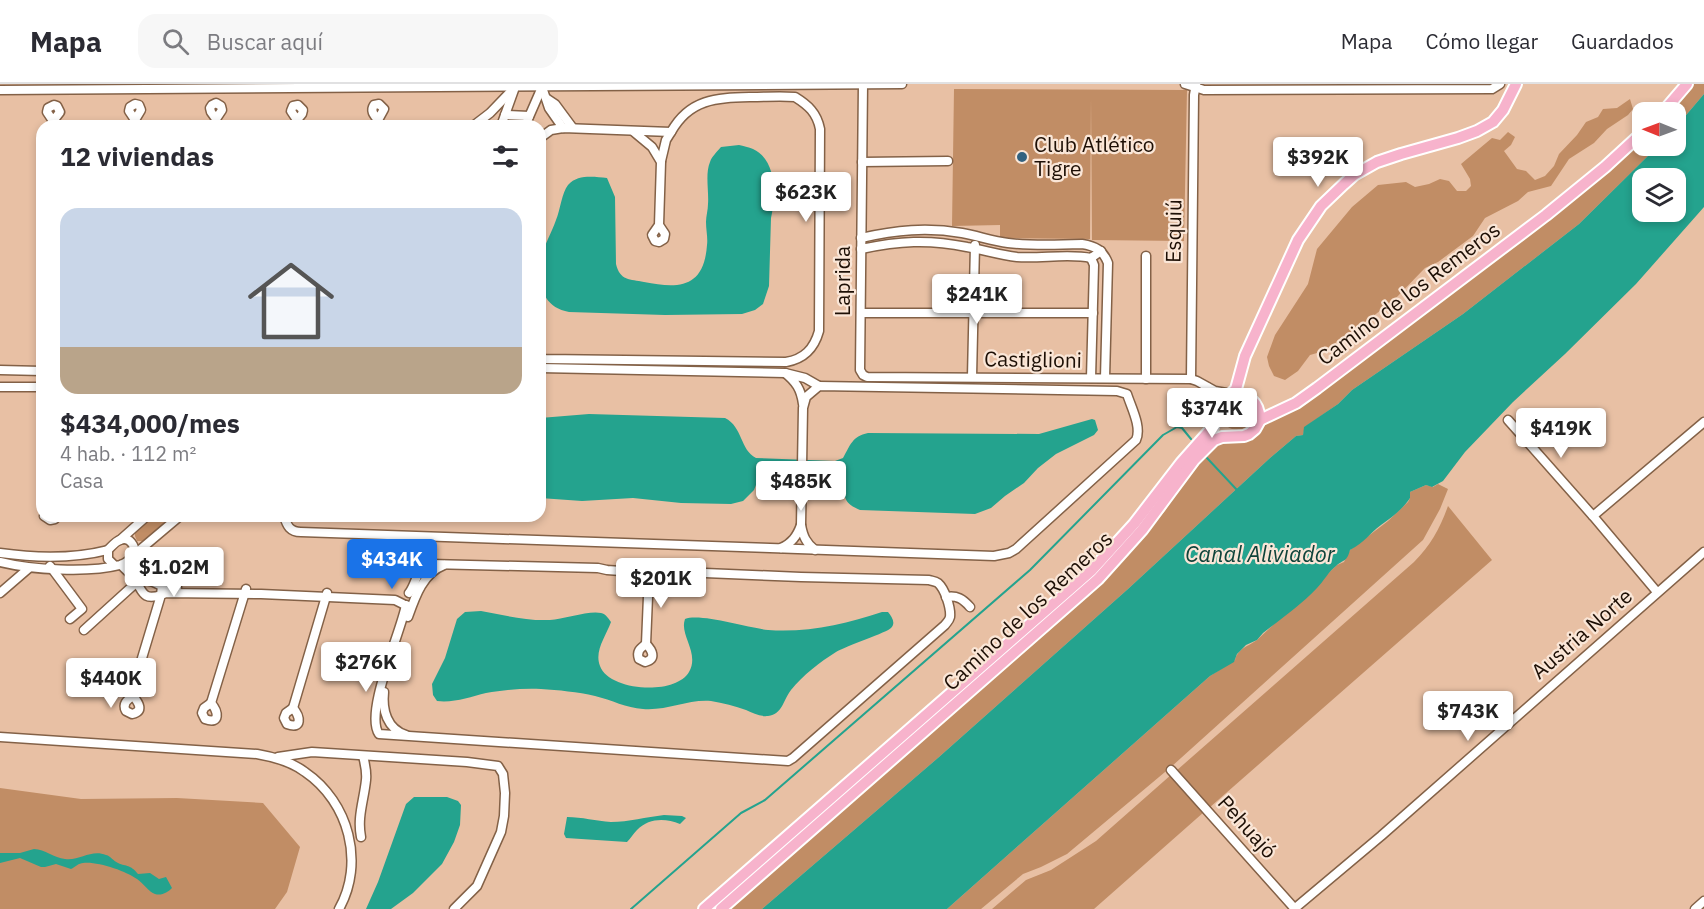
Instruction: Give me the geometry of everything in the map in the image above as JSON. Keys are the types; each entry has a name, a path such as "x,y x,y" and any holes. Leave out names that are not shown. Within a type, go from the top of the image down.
{"main road":[{"name":"Camino de los Remeros","path":"704,909 1092,570 1134,524 1181,463 1205,438 1213,427 1220,405 1236,388 1245,356 1298,240 1321,206 1354,175 1377,162 1458,138 1493,122 1503,110 1516,84"},
{"path":"1672,102 1687,84"},
{"name":"Camino de los Remeros","path":"722,909 1098,579 1142,530 1201,452 1214,440 1249,434 1260,420 1296,403 1554,209 1632,142"},
{"path":"1232,394 1244,396 1253,401 1259,412 1260,420"},
{"path":"1216,415 1221,428 1237,436"}],"street":[{"name":"Laprida","path":"860,84 862,162 860,369"},
{"path":"0,90 38,87 902,84"},
{"path":"1192,85 1204,90 1347,86 1496,87"},
{"name":"Esquiú","path":"1191,379 1192,85"},
{"path":"481,120 515,87"},
{"path":"503,120 515,87"},
{"path":"542,87 549,108 568,128"},
{"path":"527,120 542,87"},
{"path":"546,359 786,362 803,357 812,348 819,331 820,129 811,109 795,97 714,99 693,107 677,121 666,140 660,162 659,225"},
{"path":"486,120 490,113"},
{"path":"505,115 529,116"},
{"path":"546,134 551,130 568,128 670,132"},
{"path":"633,131 652,147 660,162"},
{"path":"862,162 948,161"},
{"path":"861,238 910,229 953,232 1005,243 1090,245 1101,251 1108,263 1106,378"},
{"path":"972,377 974,249 978,237"},
{"path":"861,249 892,243 942,243 1015,257 1042,258 1083,256 1091,258 1101,251"},
{"path":"1146,256 1146,379"},
{"path":"1091,258 1094,265 1091,378"},
{"path":"861,313 1093,313"},
{"path":"286,522 288,528 296,532 994,556 1009,554 1016,549 1136,440 1138,429 1127,394 1117,391 819,386 805,378 785,373 546,368"},
{"name":"Castiglioni","path":"860,369 867,377 1191,379 1215,391 1232,394"},
{"path":"0,370 36,371"},
{"path":"785,373 794,380 800,390 803,408 801,525 804,539 816,550"},
{"path":"803,408 807,397 819,386"},
{"path":"0,387 36,387"},
{"path":"1207,387 1216,415"},
{"path":"1508,420 1657,592"},
{"path":"1593,516 1704,422"},
{"path":"0,553 50,557 108,550 140,522"},
{"path":"0,562 29,568 80,569 118,565 133,557 173,522"},
{"path":"781,549 795,538 801,525"},
{"path":"120,540 127,539 135,547 133,557 141,584 146,596 154,602 156,612"},
{"path":"108,550 108,559 141,584"},
{"name":"Austria Norte","path":"1295,909 1704,552"},
{"path":"80,569 81,555"},
{"path":"10,584 20,556"},
{"path":"50,557 50,568 82,609 70,619"},
{"path":"444,565 598,568 649,573 929,580 940,585 950,613 945,625 788,761 384,735 376,732 379,694 408,600 437,568 444,565"},
{"path":"0,592 29,568"},
{"path":"646,644 649,573"},
{"path":"84,630 123,594 141,584 152,581 162,591"},
{"path":"133,696 133,688 162,591"},
{"path":"150,597 162,591 245,591 408,600"},
{"path":"211,703 245,591"},
{"path":"293,708 327,594"},
{"path":"946,597 956,596 970,607"},
{"path":"408,600 383,704 386,717 397,731 410,736"},
{"path":"0,737 241,753 274,758 304,771 329,794 348,831 352,855 347,887 339,909"},
{"path":"274,758 312,752 498,766 501,770 505,793 501,832 477,886 454,909"},
{"path":"361,837 359,817 366,771 363,756"},
{"name":"Pehuajó","path":"1171,770 1295,909"},
{"path":"1695,909 1704,901"}],"shaded area":[{"path":"1691,84 1704,84 1704,94 1686,115 1686,102 1676,102"},
{"path":"954,89 1187,90 1184,241 1092,240 1091,98 1090,239 1000,238 1000,225 952,226"},
{"path":"1630,99 1632,110 1628,115 1607,129 1594,143 1569,159 1551,186 1528,192 1518,201 1485,218 1473,236 1438,262 1425,268 1394,300 1372,317 1324,351 1310,355 1298,371 1285,380 1274,376 1267,357 1275,335 1308,284 1317,249 1352,207 1378,185 1406,182 1415,187 1440,179 1449,181 1457,191 1466,191 1471,186 1470,179 1461,164 1492,138 1500,140 1508,132 1515,137 1504,151 1517,169 1526,171 1535,180 1545,176 1554,166 1559,154 1586,122 1598,117 1603,109 1617,108"},
{"path":"1632,144 1632,156 1648,156 1636,168 1632,168 1632,172 1579,224 1463,314 1352,390 1338,404 1305,427 1303,435 1296,436 1270,458 1128,589 939,757 762,909 726,909 1090,593 1165,511 1188,473 1216,443 1283,414"},
{"path":"1237,400 1248,404 1252,415 1248,426 1237,430 1226,426 1222,415 1226,404"},
{"path":"1438,484 1448,489 1423,540 1171,767 1067,854 1023,874 981,909 947,909 1210,676 1235,660 1241,650 1257,640 1337,565 1344,562 1350,550 1388,521 1408,502 1410,492 1426,485 1433,487"},
{"path":"1448,506 1492,560 1209,808 1176,771 1414,562 1434,536"},
{"path":"146,522 166,522 143,541 137,541 135,531"},
{"path":"1172,774 1204,812 1094,909 992,909 1026,880 1051,870 1096,841"},
{"path":"0,788 81,799 177,798 263,803 300,847 287,892 275,909 0,909"}],"water":[{"name":"Canal Aliviador","path":"1704,94 1704,207 1636,284 1513,402 1465,452 1443,481 1432,487 1426,485 1410,492 1410,498 1401,509 1350,550 1346,558 1333,568 1291,612 1257,640 1246,645 1237,654 1234,662 1210,676 947,909 762,909 939,757 1128,589 1270,458 1296,436 1303,435 1304,427 1338,404 1352,390 1463,314 1579,224 1632,172 1632,222 1686,222 1686,168 1636,168 1648,156 1686,156 1686,115"},
{"path":"739,145 751,148 761,154 771,170 774,199 771,218 769,286 763,304 755,310 742,314 665,315 569,312 560,310 548,301 546,298 546,244 568,185 576,179 586,177 607,178 615,197 616,264 620,274 630,279 668,285 679,285 695,277 701,270 705,259 709,167 713,156 721,147"},
{"path":"589,414 725,418 735,427 747,450 756,458 835,461 843,458 858,436 868,433 1039,434 1092,419 1095,420 1098,430 1094,435 1056,454 1024,483 991,508 975,514 860,510 847,502 844,479 835,471 761,471 756,476 754,490 743,501 731,504 681,503 633,498 582,501 546,498 546,418"},
{"path":"481,611 541,620 596,612 603,614 611,622 598,655 600,666 616,681 643,687 670,685 682,680 689,672 692,658 685,631 685,619 702,618 759,629 783,631 826,627 882,612 888,612 893,622 888,630 841,649 818,664 791,690 780,710 768,716 711,701 643,709 568,691 541,689 506,690 456,700 437,701 433,695 432,684 445,658 457,619 465,612"},
{"path":"414,797 447,797 458,801 461,805 460,825 454,842 442,864 413,893 391,909 366,909 406,804"},
{"path":"664,815 686,818 680,824 663,820 647,823 637,830 627,842 566,838 564,834 567,817 611,822"},
{"path":"34,849 65,859 95,853 106,855 118,863 131,867 138,874 150,873 159,879 166,877 172,888 165,893 155,894 132,876 111,867 96,864 82,863 71,869 56,864 41,867 20,858 0,863 0,853 20,853"}],"waterway":[{"path":"631,909 741,813 765,800 1030,570 1163,435 1177,427 1182,428 1191,439"},
{"path":"1207,458 1237,490"}],"place":[{"name":"Club Atlético Tigre","path":"1022,157"}]}
